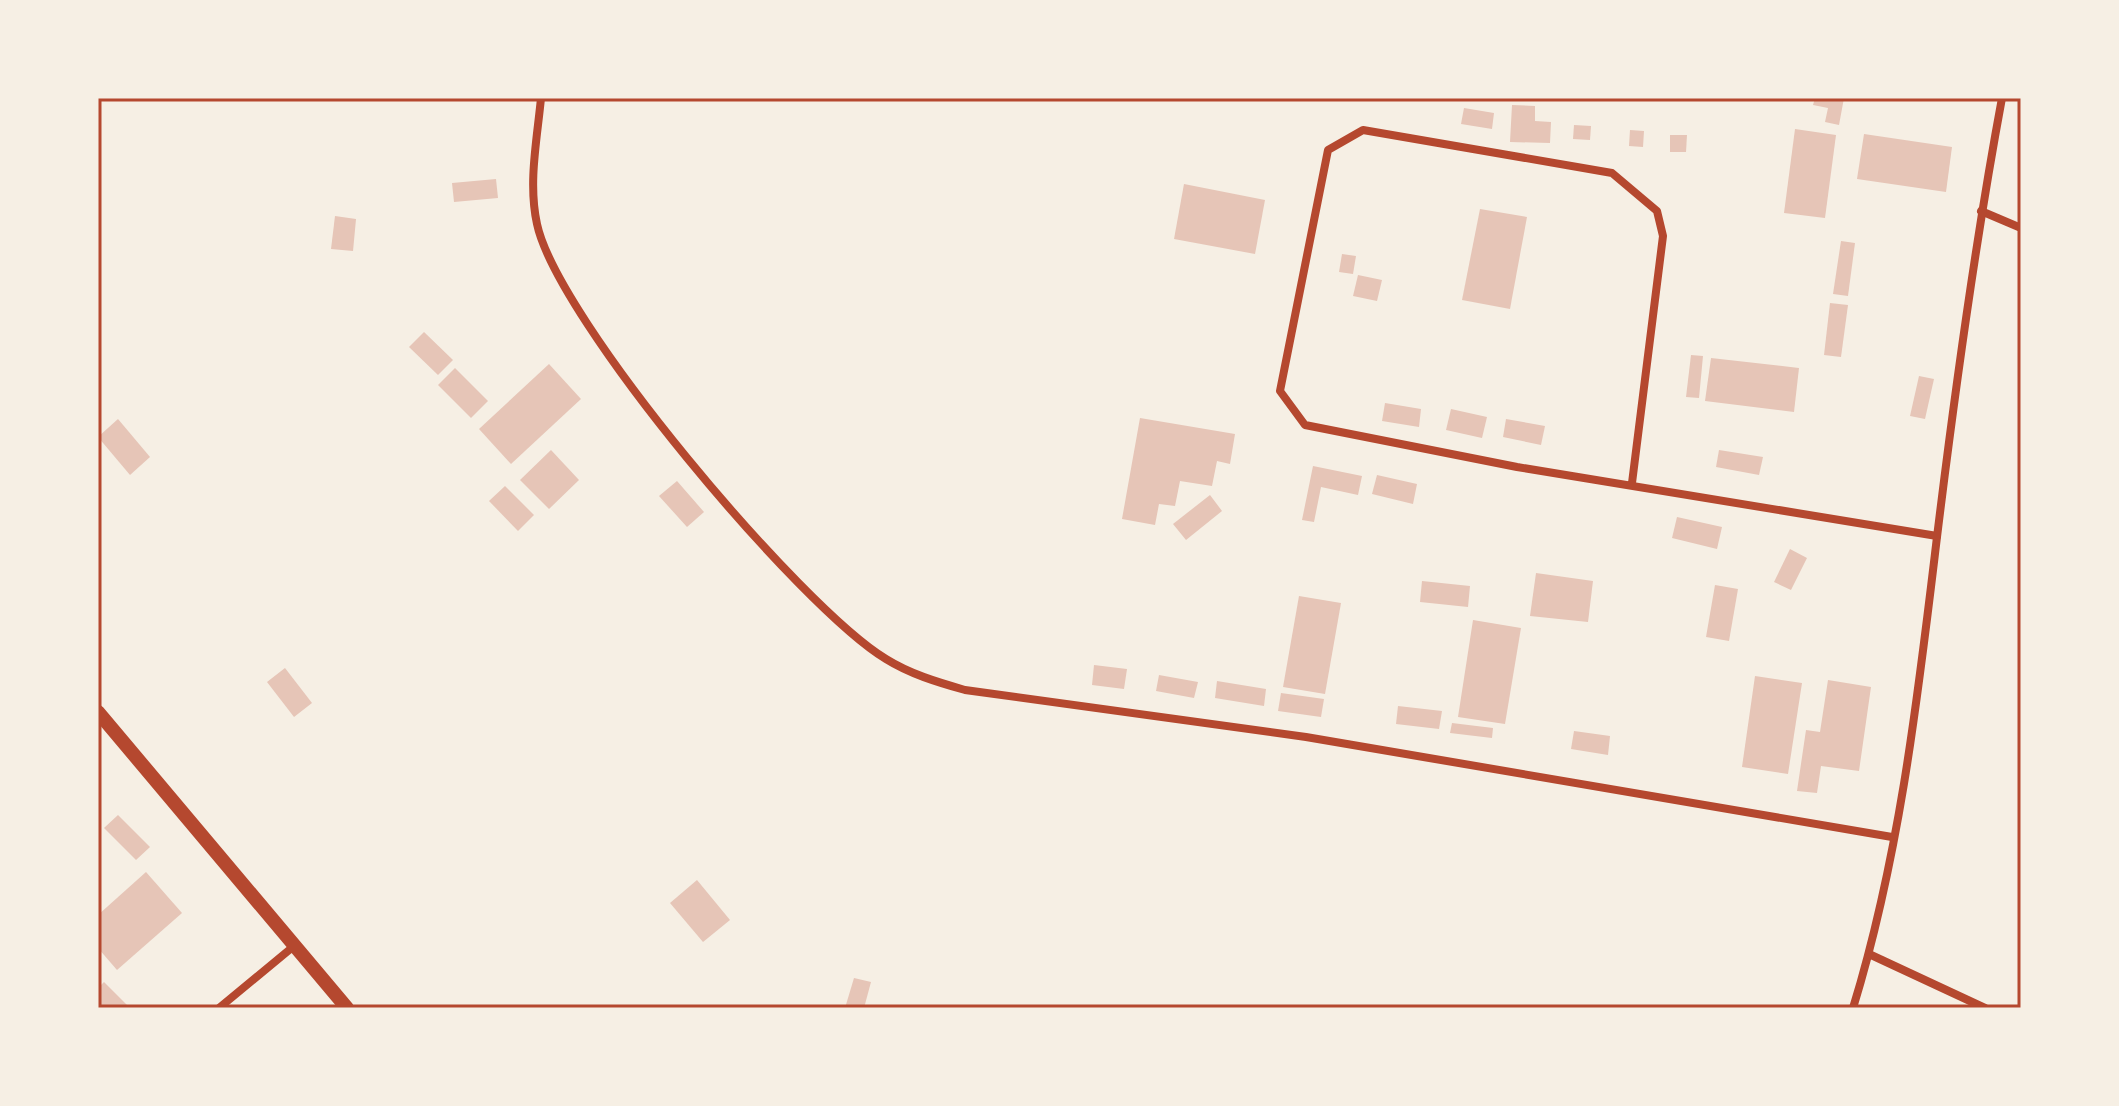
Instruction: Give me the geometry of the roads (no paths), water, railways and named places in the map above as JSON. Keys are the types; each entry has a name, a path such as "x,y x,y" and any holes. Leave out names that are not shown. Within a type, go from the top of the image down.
{"street":[{"path":"541,98 532,182 537,226 561,284 596,337 724,500 799,583 885,659 923,678 965,690 1322,740 1892,837"},
{"path":"1853,1008 1869,954 1918,709 1937,536 1981,211 2002,98"},
{"path":"1632,483 1663,236 1657,211 1612,173 1363,130 1328,150 1280,391 1305,425 1517,467 1632,483 1937,536"},
{"path":"1981,211 2021,228"},
{"path":"98,712 347,1008"},
{"path":"219,1008 294,946"},
{"path":"1869,954 1985,1008"}]}
